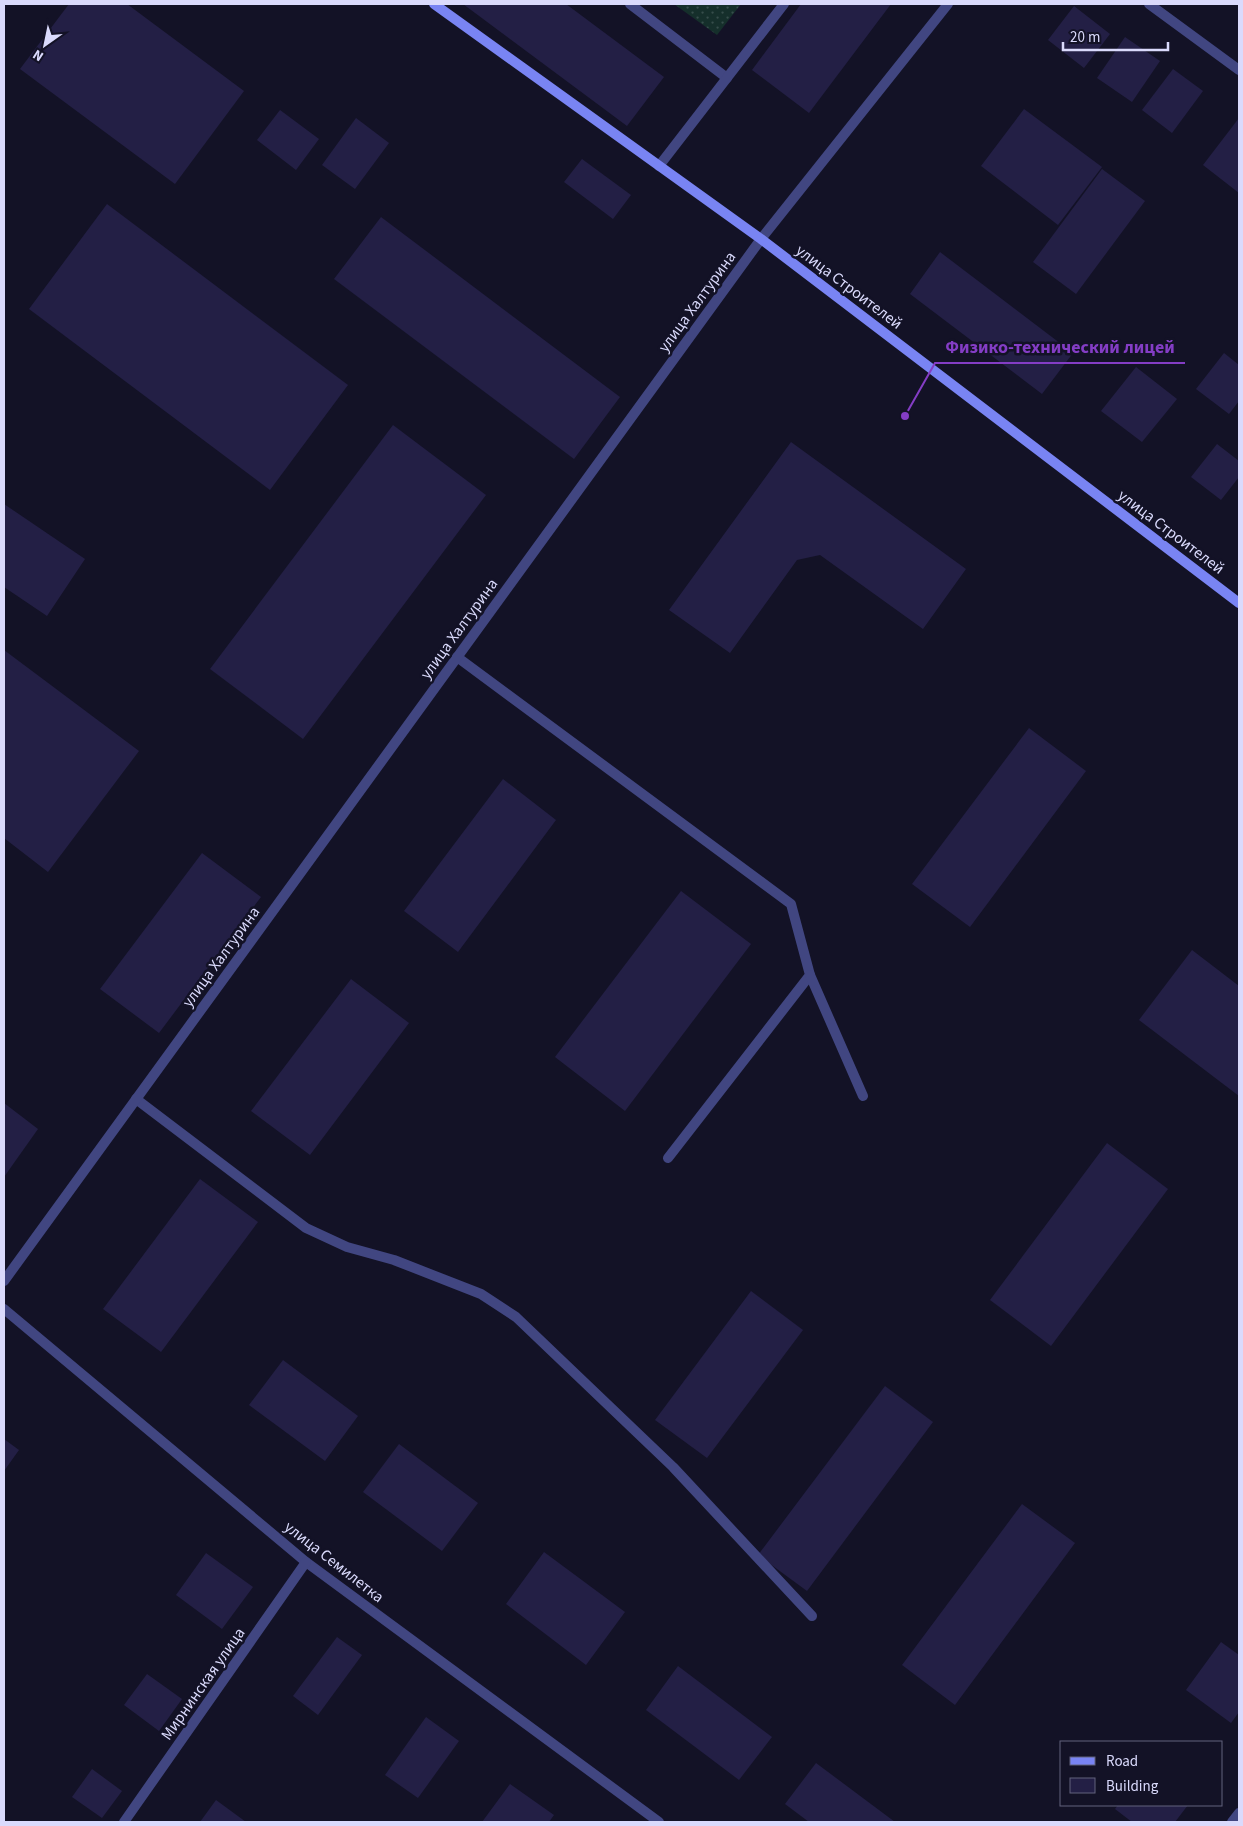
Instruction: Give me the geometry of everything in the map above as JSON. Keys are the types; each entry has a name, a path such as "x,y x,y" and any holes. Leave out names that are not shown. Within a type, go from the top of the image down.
{"main road":[{"name":"улица Строителей","path":"434,4 761,239 1239,603"}],"street":[{"path":"630,4 727,78"},
{"path":"659,166 784,4"},
{"name":"улица Халтурина","path":"4,1281 761,239 948,4"},
{"path":"1149,4 1239,70"},
{"path":"457,657 791,904 810,975 863,1096"},
{"path":"668,1158 810,975"},
{"path":"136,1099 306,1228 347,1247 394,1260 481,1294 516,1318 674,1467 812,1616"},
{"name":"улица Семилетка","path":"4,1309 306,1562 659,1822"},
{"name":"Мирнинская улица","path":"124,1822 306,1562"},
{"path":"1232,1822 1239,1813"}],"green space":[{"path":"674,4 741,4 717,35"}],"building":[{"path":"69,4 127,4 244,91 175,184 20,69"},
{"path":"463,4 566,4 664,77 627,126"},
{"path":"801,4 891,4 809,113 752,70"},
{"path":"1074,6 1110,34 1084,68 1048,40"},
{"path":"1125,37 1160,61 1132,102 1097,78"},
{"path":"1173,69 1203,91 1172,133 1142,110"},
{"path":"1024,109 1102,167 1058,225 981,166"},
{"path":"280,110 319,139 296,170 257,140"},
{"path":"356,118 389,143 355,189 322,165"},
{"path":"1239,118 1239,193 1203,165"},
{"path":"582,159 631,195 613,219 564,182"},
{"path":"1102,169 1145,201 1076,294 1033,262"},
{"path":"107,204 348,385 270,490 29,309"},
{"path":"381,217 620,397 574,459 334,279"},
{"path":"940,252 1073,353 1042,394 910,294"},
{"path":"1224,353 1239,365 1239,401 1229,414 1196,389"},
{"path":"1136,367 1177,399 1142,442 1101,411"},
{"path":"393,425 486,495 303,739 210,669"},
{"path":"791,442 966,569 923,629 820,555 797,560 730,653 669,610"},
{"path":"1217,444 1239,461 1239,477 1221,500 1191,477"},
{"path":"4,504 85,559 47,616 4,587"},
{"path":"4,650 139,751 48,872 4,838"},
{"path":"1029,728 1086,771 970,927 912,884"},
{"path":"503,779 556,820 458,952 404,911"},
{"path":"202,853 261,897 159,1033 100,989"},
{"path":"681,891 751,944 625,1111 555,1057"},
{"path":"1192,950 1239,986 1239,1096 1139,1020"},
{"path":"351,979 409,1023 310,1155 251,1111"},
{"path":"4,1103 38,1129 4,1177"},
{"path":"1107,1143 1168,1189 1051,1346 990,1300"},
{"path":"200,1179 258,1222 161,1352 103,1309"},
{"path":"751,1291 803,1330 707,1458 655,1420"},
{"path":"283,1360 358,1416 325,1461 249,1405"},
{"path":"885,1386 933,1422 807,1591 758,1555"},
{"path":"4,1439 19,1450 4,1471"},
{"path":"399,1444 478,1503 442,1551 363,1492"},
{"path":"1022,1504 1075,1543 955,1705 902,1665"},
{"path":"544,1552 625,1612 586,1665 506,1604"},
{"path":"206,1553 253,1587 222,1629 176,1595"},
{"path":"337,1637 362,1655 318,1715 293,1696"},
{"path":"1221,1642 1239,1655 1239,1712 1231,1723 1186,1690"},
{"path":"678,1666 772,1737 739,1780 646,1710"},
{"path":"147,1674 182,1699 159,1731 124,1705"},
{"path":"426,1717 459,1741 418,1798 385,1775"},
{"path":"816,1763 895,1822 809,1822 785,1804"},
{"path":"92,1769 122,1791 102,1818 72,1797"},
{"path":"510,1784 554,1815 549,1822 482,1822"},
{"path":"216,1800 246,1822 200,1822"},
{"path":"1117,1806 1187,1806 1175,1822 1132,1822 1115,1809"}],"place":[{"name":"Физико-технический лицей","path":"905,416"}]}
